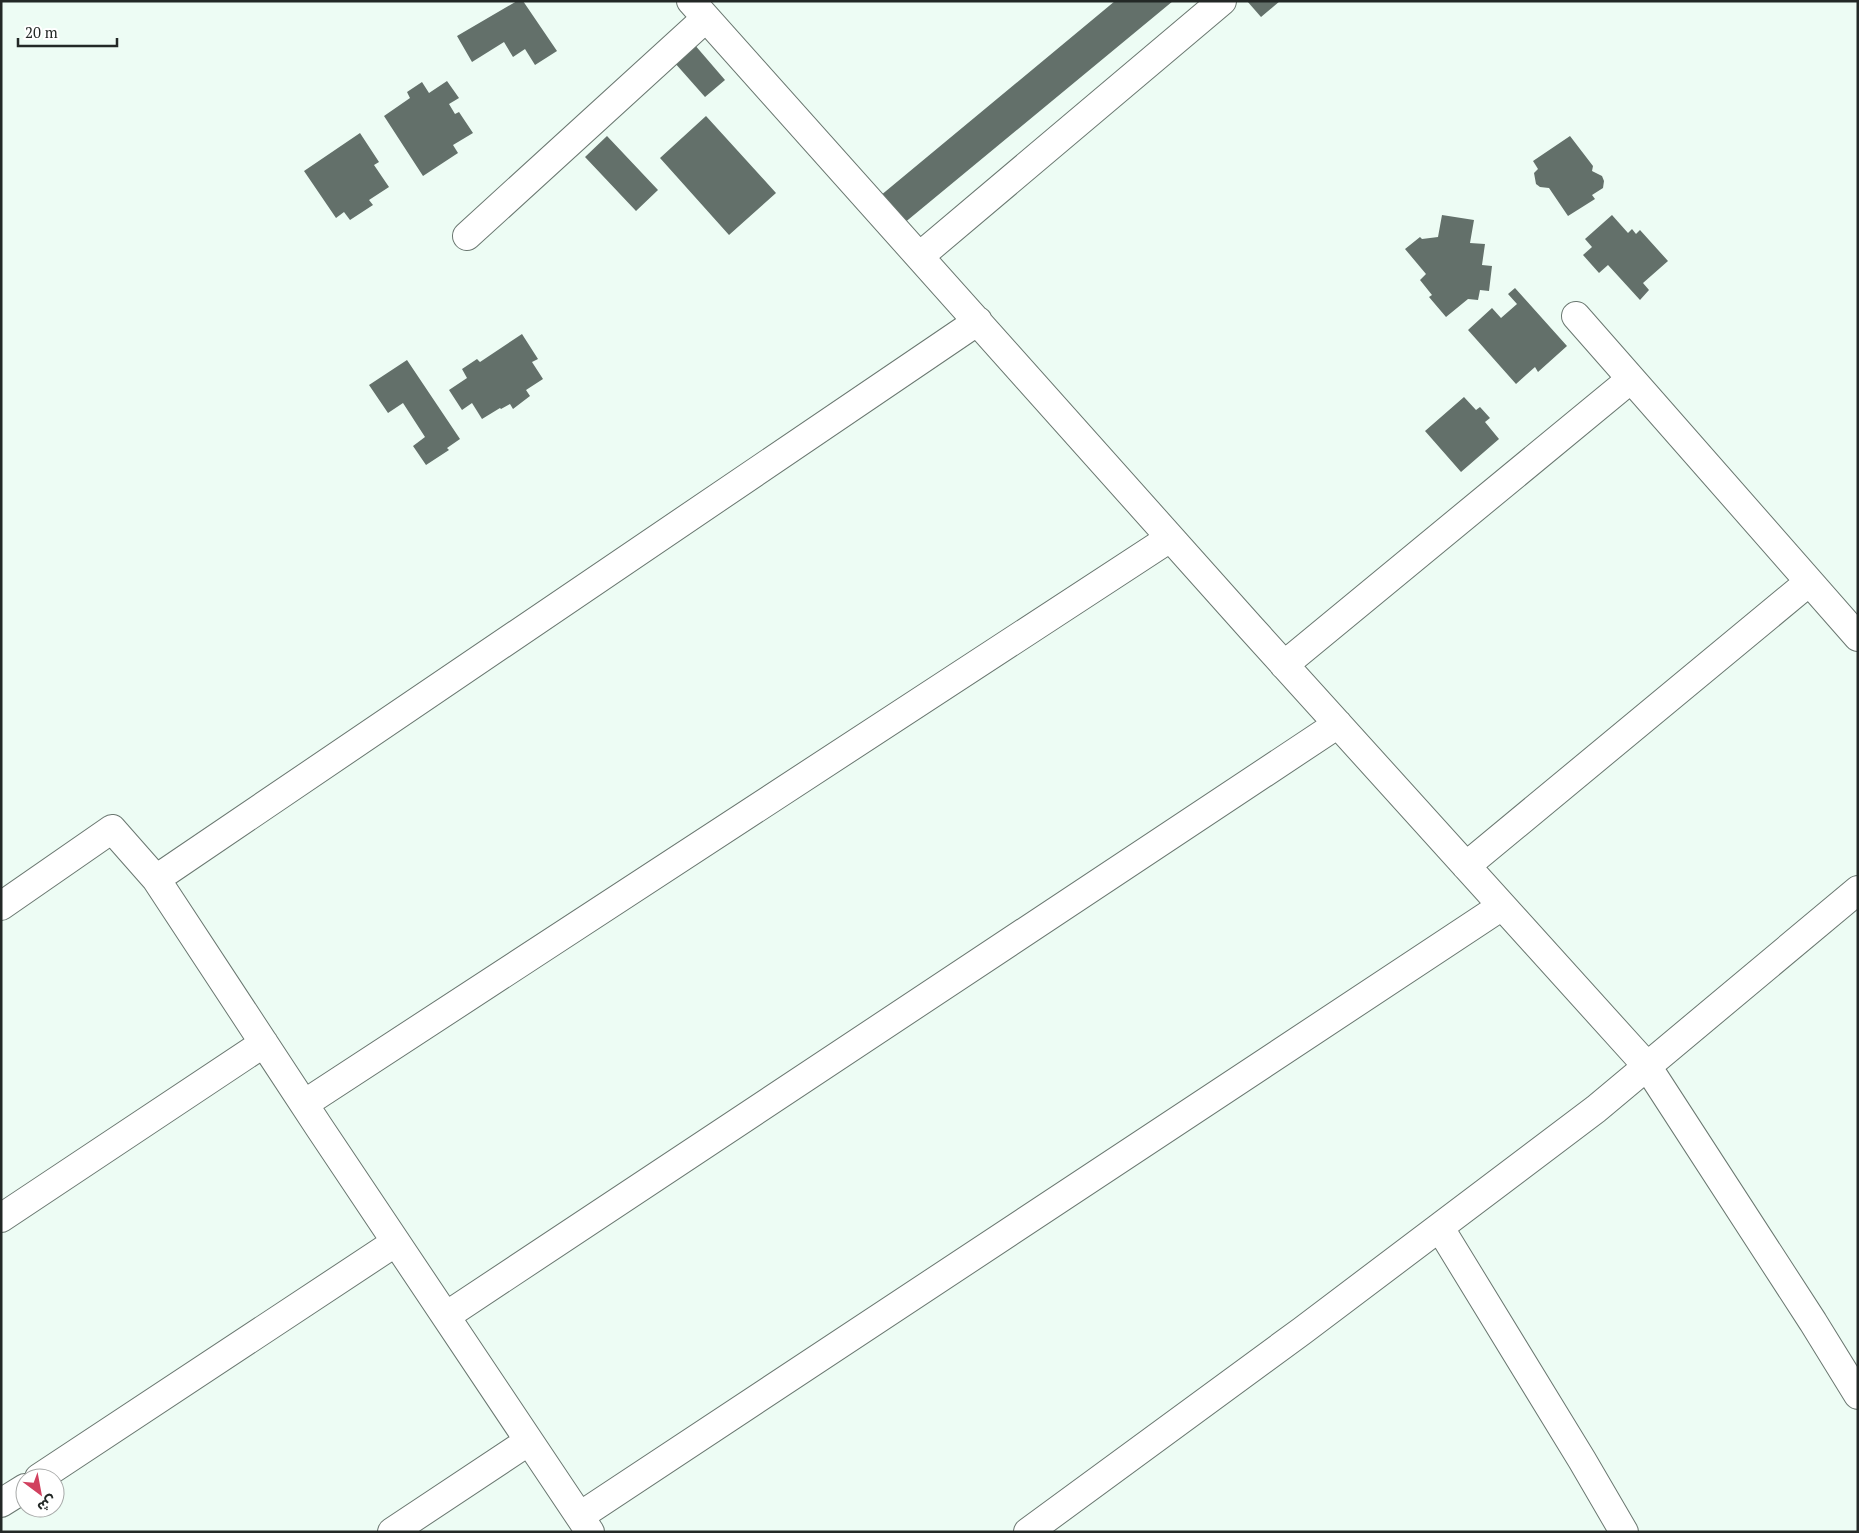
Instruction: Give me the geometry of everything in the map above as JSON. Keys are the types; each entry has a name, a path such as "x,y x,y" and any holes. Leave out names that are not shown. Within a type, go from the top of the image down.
{"street":[{"path":"920,256 1222,1"},
{"path":"467,236 698,10 1284,665 1647,1066 1814,1322 1858,1395"},
{"path":"1576,316 1858,637"},
{"path":"156,879 978,321"},
{"path":"1284,665 1631,379"},
{"path":"304,1104 1170,538"},
{"path":"1466,866 1810,582"},
{"path":"446,1316 1338,724"},
{"path":"1,906 112,829 156,879 585,1524 1502,906"},
{"path":"1028,1532 1294,1337 1596,1109 1858,890"},
{"path":"1,1218 264,1043"},
{"path":"1440,1228 1624,1532"},
{"path":"54,1468 396,1242"},
{"path":"392,1532 529,1441"},
{"path":"1,1503 15,1494"}],"building":[{"path":"517,1 523,1 557,51 535,65 525,49 513,57 504,42 472,62 457,36"},
{"path":"1115,1 1173,1 903,224 880,196"},
{"path":"1247,1 1280,1 1261,17"},
{"path":"694,44 725,80 705,97 674,62"},
{"path":"447,81 459,98 449,104 455,114 459,112 473,133 453,145 458,153 423,176 384,116 410,98 407,92 422,82 429,93"},
{"path":"706,116 776,193 729,235 660,158"},
{"path":"360,133 379,162 374,165 389,187 369,200 373,205 350,220 344,212 336,218 304,171"},
{"path":"607,136 658,190 636,211 585,157"},
{"path":"1570,136 1593,166 1592,171 1602,176 1604,181 1603,188 1592,195 1595,199 1568,216 1549,188 1540,187 1536,184 1534,173 1538,169 1533,161"},
{"path":"1442,215 1474,220 1470,243 1485,244 1482,265 1492,266 1489,291 1480,290 1478,300 1468,299 1446,317 1429,297 1432,295 1420,280 1426,274 1405,249 1420,237 1422,239 1438,237"},
{"path":"1612,215 1628,233 1632,229 1636,234 1640,230 1668,261 1643,283 1649,290 1640,300 1608,265 1599,273 1583,255 1592,247 1585,239"},
{"path":"1515,288 1567,346 1538,372 1535,367 1516,384 1468,330 1492,308 1501,318 1517,304 1508,294"},
{"path":"522,334 538,359 532,362 543,379 526,390 530,396 513,409 510,404 482,419 472,403 462,410 449,390 467,378 462,369 477,359 480,362"},
{"path":"407,360 460,439 447,448 449,450 426,465 413,446 425,437 403,403 388,413 369,385"},
{"path":"1464,397 1476,410 1480,407 1490,418 1485,422 1499,439 1461,472 1425,431"}]}
